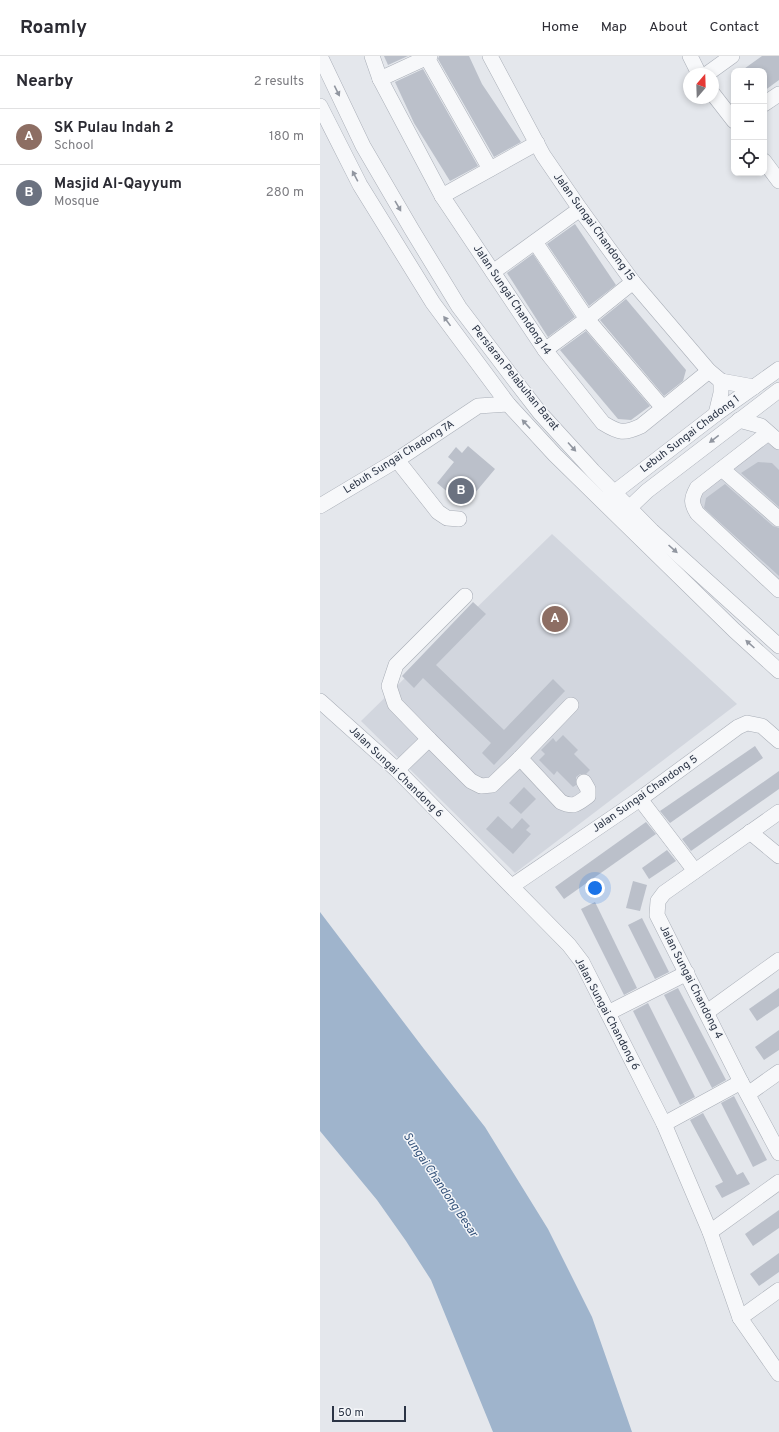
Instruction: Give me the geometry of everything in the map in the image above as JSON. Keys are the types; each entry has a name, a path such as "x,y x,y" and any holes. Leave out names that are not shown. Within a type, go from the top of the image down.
{"street":[{"name":"Persiaran Pelabuhan Barat","path":"320,56 363,146 459,307 540,413 593,471 609,497"},
{"name":"Jalan Sungai Chandong 14","path":"372,56 380,79 442,196 545,350 603,423 615,430 629,431 641,426 709,371"},
{"path":"380,79 428,56 490,169"},
{"name":"Jalan Sungai Chandong 15","path":"490,56 543,155 633,282 709,371 721,381 754,387"},
{"path":"690,56 696,68"},
{"path":"715,68 732,56"},
{"path":"767,102 779,94"},
{"path":"719,102 731,117"},
{"name":"Persiaran Pelabuhan Barat","path":"320,106 340,148 364,192 433,303 508,404 555,455 609,497 734,630 779,670"},
{"path":"442,196 537,143"},
{"path":"493,272 580,209"},
{"path":"535,242 587,319 663,408"},
{"path":"545,350 633,282"},
{"name":"Lebuh Sungai Chadong 1","path":"609,497 716,414 779,368"},
{"path":"487,376 478,406 508,404"},
{"path":"716,414 721,393 721,381"},
{"path":"773,394 770,434 697,488 692,496 692,505 697,513 779,590"},
{"name":"Lebuh Sungai Chadong 1","path":"624,513 647,491 773,394"},
{"name":"Lebuh Sungai Chadong 7A","path":"320,506 397,460 478,406"},
{"path":"739,420 770,434"},
{"path":"397,460 438,512 447,518 459,519"},
{"path":"722,469 779,519"},
{"path":"593,471 602,479 614,481 630,480"},
{"path":"647,491 646,507 652,531"},
{"name":"Persiaran Pelabuhan Barat","path":"624,513 652,531 779,646"},
{"path":"465,596 396,665 389,686 395,704 471,781 481,786 492,785 571,705"},
{"name":"Jalan Sungai Chandong 6","path":"320,701 396,770 512,886 569,945 582,962 664,1124 710,1232 740,1318 779,1374"},
{"name":"Jalan Sungai Chandong 5","path":"512,886 640,799 738,727 747,723 762,726 779,741"},
{"path":"396,770 430,739"},
{"path":"520,758 561,802 568,806 575,805 588,796 588,789 584,782"},
{"path":"640,799 695,871"},
{"name":"Jalan Sungai Chandong 4","path":"779,812 664,893 658,901 657,916 779,1153"},
{"path":"750,832 779,856"},
{"path":"707,1012 779,960"},
{"path":"608,1012 687,973"},
{"path":"664,1124 779,1072"},
{"path":"710,1232 779,1182"},
{"path":"740,1318 779,1290"}],"shaded area":[{"path":"768,438 779,447 779,584 701,511 696,498"},
{"path":"552,534 737,704 515,873 361,721"}],"water":[{"name":"Sungai Chandong Besar","path":"320,912 485,1127 548,1229 592,1317 632,1432 493,1432 431,1280 377,1200 320,1131"}],"building":[{"path":"384,56 408,56 388,65"},
{"path":"439,56 469,56 482,84 521,142 494,157 438,59"},
{"path":"762,56 779,56 779,80 767,89 767,68 745,68"},
{"path":"423,69 478,166 450,181 414,123 395,82"},
{"path":"575,224 616,285 589,306 547,244"},
{"path":"533,254 575,317 548,337 507,273"},
{"path":"626,299 686,370 683,381 664,396 600,320"},
{"path":"586,331 650,406 631,420 618,419 560,350"},
{"path":"468,446 495,469 464,506 437,483 454,462 448,457 456,447 462,453"},
{"path":"758,462 772,463 779,470 779,507 741,473"},
{"path":"725,484 773,526 779,528 779,576 704,508 706,498"},
{"path":"473,602 486,614 436,665 504,730 553,679 565,691 494,765 482,753 491,743 423,678 414,688 402,676"},
{"path":"563,735 578,750 574,754 590,770 586,774 580,774 576,777 576,785 573,787 557,771 554,775 539,760 545,754 541,750 553,738 556,742"},
{"path":"755,746 763,758 670,823 660,811"},
{"path":"779,771 779,789 691,851 682,839"},
{"path":"524,787 536,799 521,814 509,803"},
{"path":"498,816 512,829 522,818 530,826 526,830 531,834 513,854 486,829"},
{"path":"646,822 656,834 564,899 555,887"},
{"path":"667,850 676,861 649,879 642,868"},
{"path":"633,881 647,885 640,911 626,908"},
{"path":"595,902 637,988 624,995 581,909"},
{"path":"642,918 669,972 655,979 628,925"},
{"path":"678,988 726,1080 712,1088 664,995"},
{"path":"779,988 779,1006 757,1021 749,1009"},
{"path":"648,1003 695,1097 680,1105 633,1011"},
{"path":"779,1030 779,1050 764,1060 755,1047"},
{"path":"734,1096 767,1160 753,1167 721,1103"},
{"path":"703,1113 737,1175 743,1172 750,1184 722,1198 715,1186 723,1182 690,1120"},
{"path":"779,1210 779,1228 753,1246 745,1234"},
{"path":"779,1253 779,1272 759,1286 750,1274"}],"place":[{"name":"Masjid Al-Qayyum","path":"461,491"},
{"name":"SK Pulau Indah 2","path":"555,619"}]}
